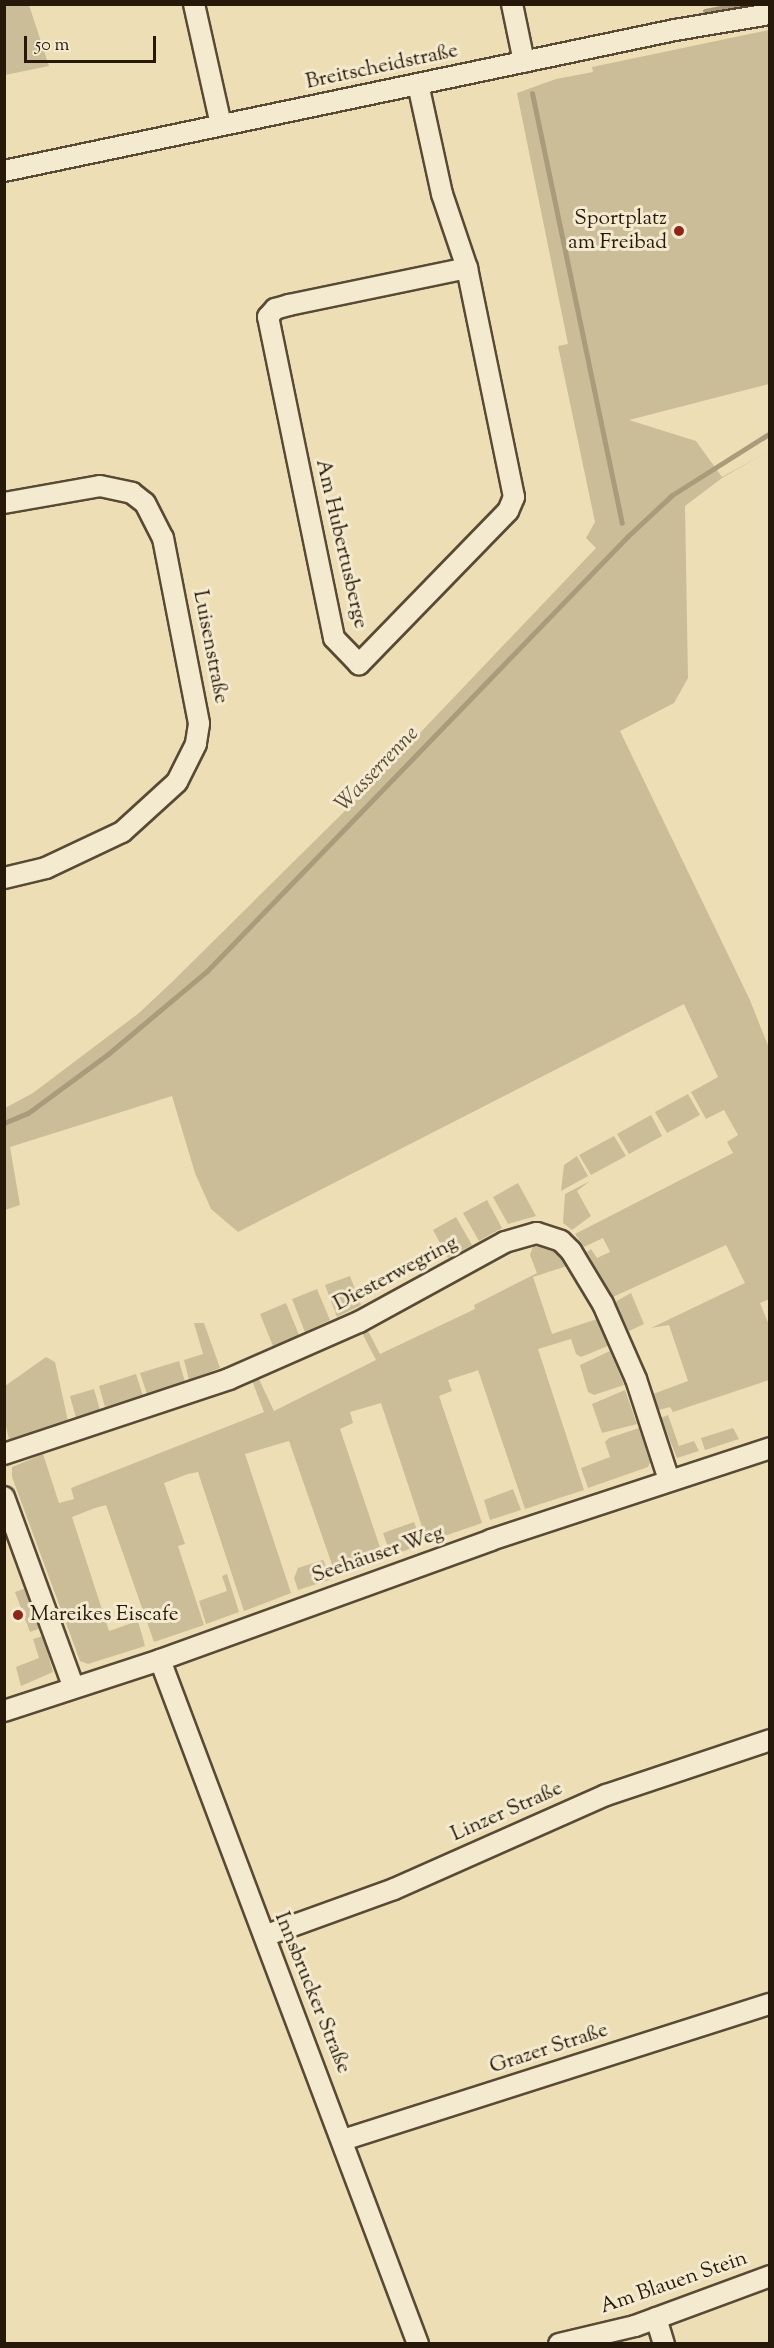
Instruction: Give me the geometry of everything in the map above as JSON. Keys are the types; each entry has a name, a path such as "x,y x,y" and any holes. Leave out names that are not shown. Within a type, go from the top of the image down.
{"street":[{"path":"194,4 221,125"},
{"path":"512,4 524,62"},
{"name":"Breitscheidstraße","path":"4,171 524,62 770,14"},
{"name":"Am Hubertusberge","path":"418,84 442,194 467,268 513,505 359,664 334,638 268,317 275,309 289,305 467,268"},
{"name":"Luisenstraße","path":"4,503 100,486 132,493 145,503 163,538 199,724 192,753 177,782 122,832 46,868 4,878"},
{"name":"Diesterwegring","path":"4,1455 229,1379 359,1322 505,1242 537,1233 561,1241 571,1251 603,1304 636,1379 669,1480"},
{"name":"Seehäuser Weg","path":"4,1711 160,1660 669,1480 770,1448"},
{"path":"4,1497 74,1688"},
{"name":"Innsbrucker Straße","path":"160,1660 252,1906 267,1935 418,2343"},
{"name":"Linzer Straße","path":"267,1935 394,1889 606,1795 770,1740"},
{"name":"Grazer Straße","path":"343,2140 770,2004"},
{"name":"Am Blauen Stein","path":"559,2343 656,2319 770,2276"},
{"path":"656,2319 664,2343"}],"shaded area":[{"path":"5,4 29,5 49,66 5,75"},
{"path":"769,30 769,384 629,420 696,441 722,477 769,451 722,478 685,506 688,678 674,703 620,731 749,998 769,1048 770,1299 760,1303 769,1325 769,1380 673,1412 670,1407 659,1410 653,1394 688,1381 669,1325 651,1328 745,1283 726,1245 613,1297 587,1252 591,1249 597,1258 610,1252 603,1238 584,1247 575,1234 733,1153 727,1142 738,1135 724,1110 706,1119 691,1092 718,1077 684,1004 238,1232 211,1209 195,1173 172,1096 10,1147 20,1205 5,1210 5,1108 33,1093 139,1013 172,982 360,796 596,548 586,538 595,522 558,346 568,344 517,93 556,79 593,72 592,67"},
{"path":"688,1094 700,1115 667,1133 655,1112"},
{"path":"651,1115 662,1136 629,1154 617,1134"},
{"path":"614,1136 626,1156 591,1175 579,1155"},
{"path":"577,1156 588,1176 561,1191 564,1165"},
{"path":"590,1181 577,1191 591,1216 572,1230 563,1223 565,1194"},
{"path":"518,1183 536,1216 508,1224 493,1197"},
{"path":"487,1200 502,1228 479,1241 463,1213"},
{"path":"456,1217 472,1245 448,1258 433,1230"},
{"path":"534,1243 559,1252 570,1265 533,1277 552,1334 597,1319 608,1346 581,1357 576,1354 571,1339 538,1349 584,1490 525,1509 478,1370 448,1380 452,1391 439,1396 482,1523 427,1542 381,1403 350,1412 353,1423 340,1429 384,1559 336,1576 289,1441 245,1454 291,1593 244,1611 198,1472 188,1474 164,1483 185,1544 178,1546 204,1625 154,1642 106,1505 95,1508 72,1517 109,1631 138,1621 145,1646 88,1664 80,1661 12,1477 12,1467 43,1454 59,1503 74,1499 71,1488 264,1412 251,1378 257,1375 274,1411 376,1360 360,1329 366,1327 380,1354 475,1309 474,1305 537,1273 530,1255"},
{"path":"350,1276 361,1305 337,1317 325,1285"},
{"path":"317,1289 330,1320 305,1332 292,1299"},
{"path":"631,1293 644,1324 629,1331 615,1302"},
{"path":"286,1303 299,1335 273,1346 260,1314"},
{"path":"194,1323 204,1323 220,1368 189,1380 184,1360 203,1354"},
{"path":"610,1351 624,1385 594,1395 588,1392 580,1365"},
{"path":"46,1357 55,1362 68,1421 9,1439 5,1422 5,1386"},
{"path":"179,1361 185,1382 147,1394 140,1373"},
{"path":"136,1374 143,1396 105,1407 99,1386"},
{"path":"94,1389 100,1410 76,1418 70,1396"},
{"path":"625,1390 637,1424 602,1433 592,1404"},
{"path":"668,1415 679,1446 694,1441 699,1451 677,1458 661,1418"},
{"path":"639,1428 650,1462 648,1467 588,1488 581,1468 610,1457 605,1442 609,1438"},
{"path":"733,1428 739,1439 705,1450 701,1438"},
{"path":"513,1489 521,1510 490,1520 484,1500"},
{"path":"414,1522 422,1544 391,1556 383,1533"},
{"path":"323,1560 332,1579 298,1590 294,1578 298,1568"},
{"path":"227,1574 239,1612 206,1624 199,1601 227,1591 222,1576"},
{"path":"26,1588 41,1628 30,1632 15,1592"},
{"path":"43,1636 53,1672 21,1686 16,1667 39,1658 33,1639"}],"waterway":[{"path":"705,11 741,4"},
{"path":"532,93 622,523"},
{"name":"Wasserrenne","path":"4,1123 28,1113 108,1054 207,971 628,536 672,495 770,433"}],"place":[{"name":"Sportplatz am Freibad","path":"679,231"},
{"name":"Mareikes Eiscafe","path":"18,1615"}]}
